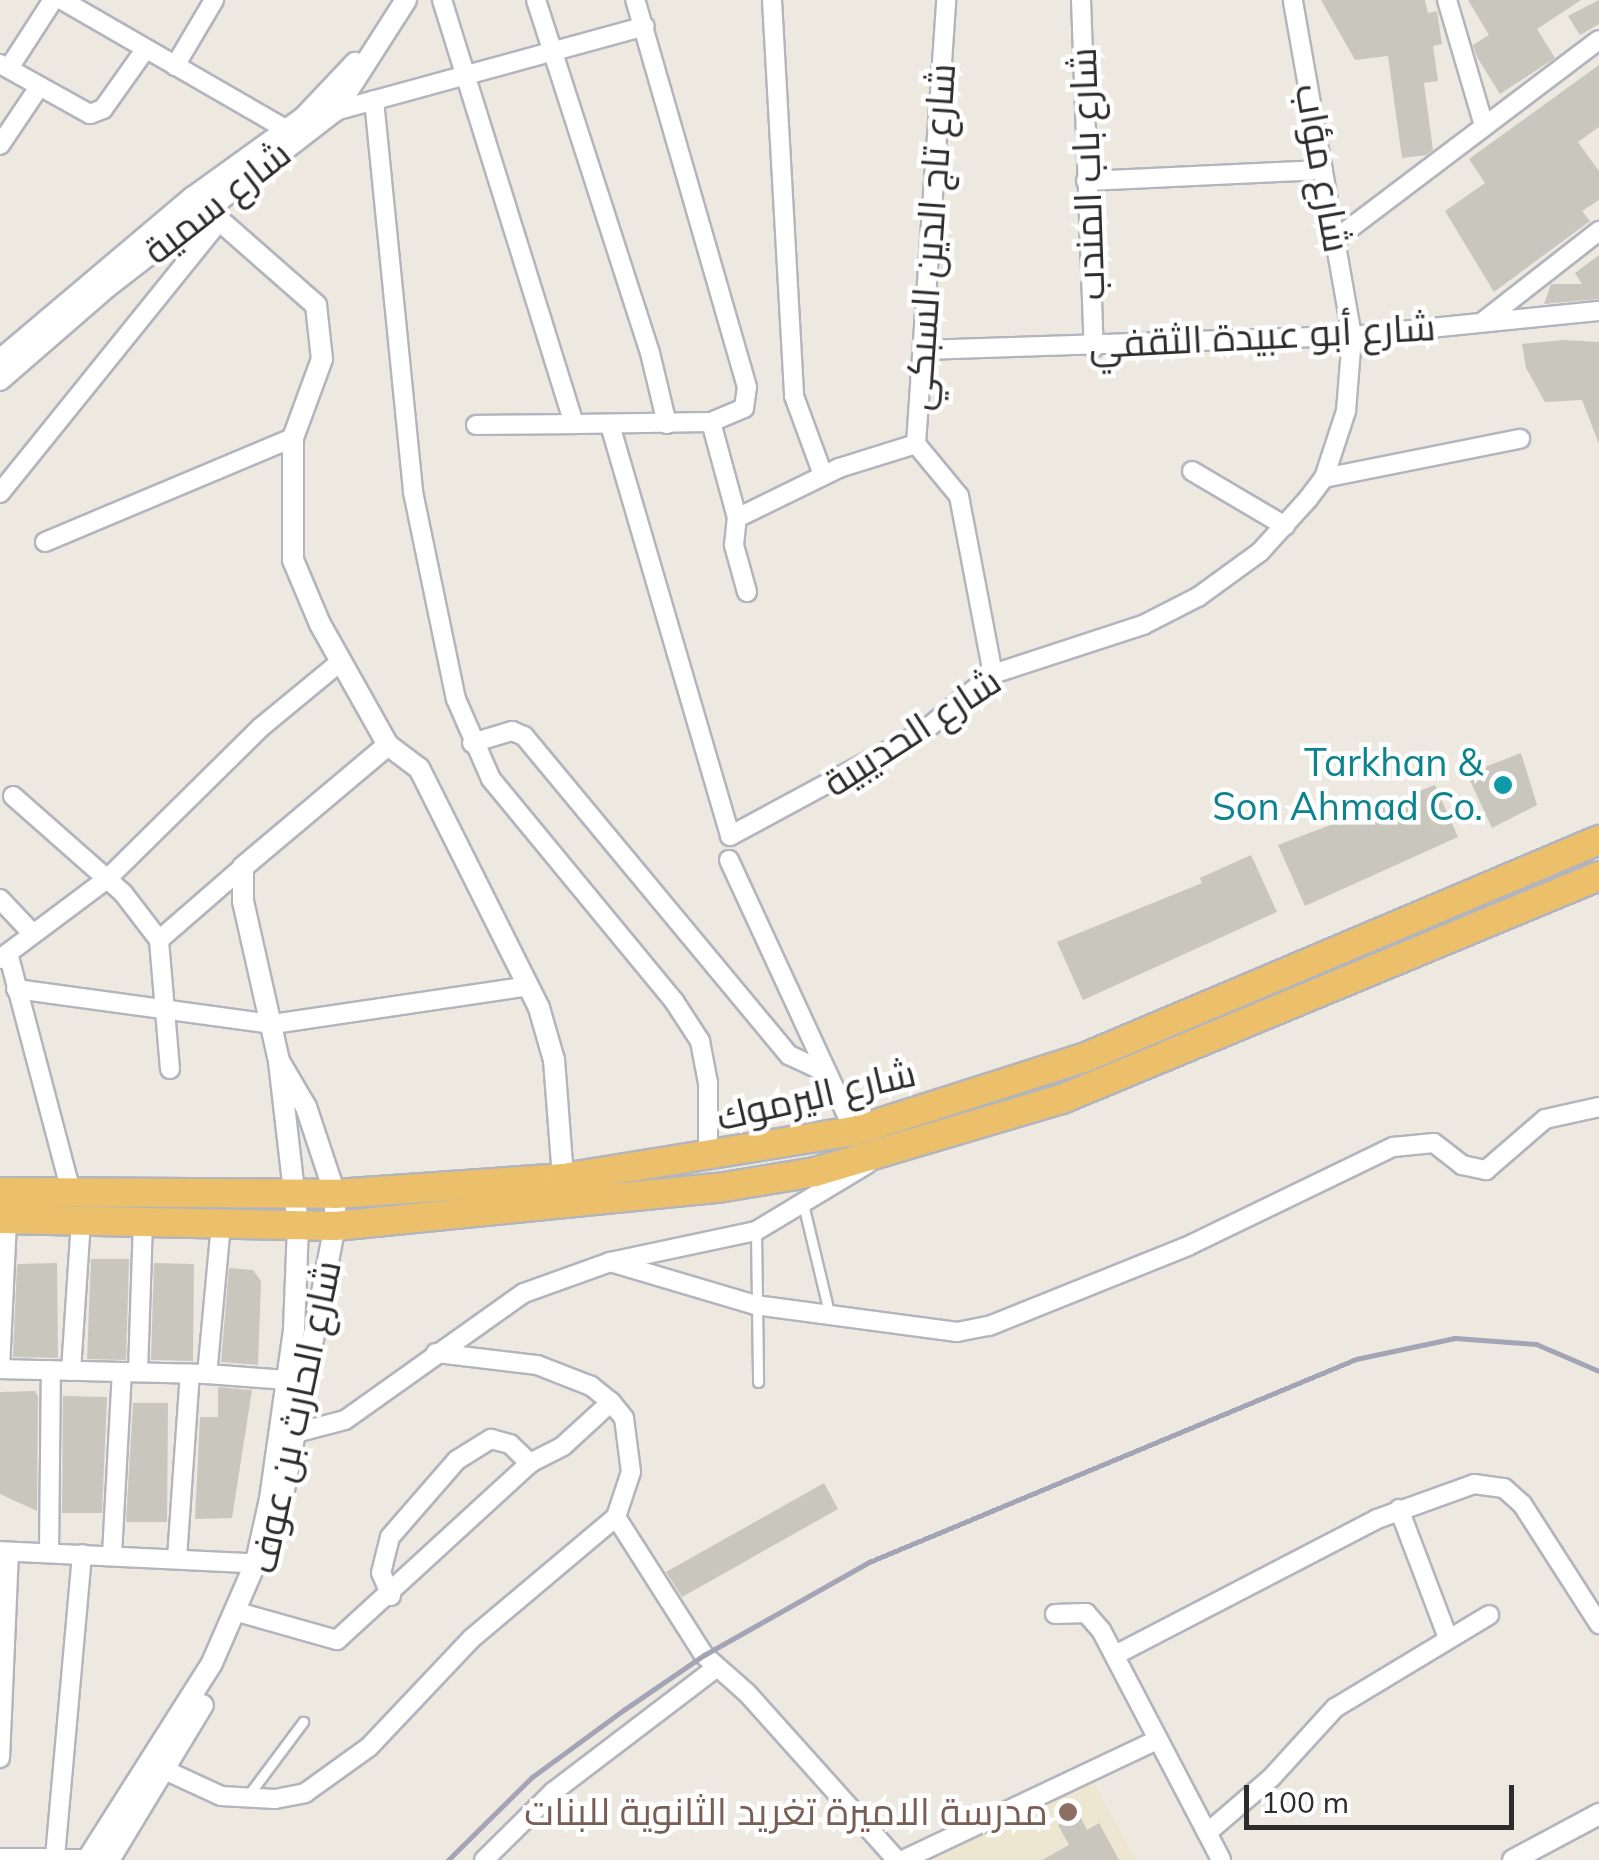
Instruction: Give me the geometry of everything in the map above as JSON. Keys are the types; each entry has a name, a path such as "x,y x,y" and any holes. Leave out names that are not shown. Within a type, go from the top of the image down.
{"highway":[{"name":"شارع اليرموك","path":"2,1210 76,1208 291,1185 563,1178 708,1158 854,1131 1086,1057 1599,840"},
{"name":"شارع اليرموك","path":"76,1208 144,1222 334,1226 718,1188 815,1172 877,1157 1130,1073 1599,876"},
{"path":"812,1139 815,1172"}],"street":[{"path":"53,0 4,66 85,113 99,112 145,50"},
{"path":"62,0 287,130"},
{"path":"175,66 214,0"},
{"name":"شارع سمية","path":"0,380 206,210 342,80 389,0"},
{"name":"شارع سمية","path":"0,360 335,111 406,0"},
{"path":"442,0 469,76 574,424"},
{"path":"536,0 667,424"},
{"path":"476,425 711,422 744,408 747,388 636,0"},
{"path":"772,0 794,396 823,475"},
{"name":"شارع تاج الدين السبكي","path":"737,518 823,475 916,444 946,0"},
{"name":"شارع باب المندب","path":"1082,0 1094,348"},
{"name":"شارع مؤاب","path":"1293,0 1352,336"},
{"path":"1446,0 1484,126"},
{"path":"335,111 645,26"},
{"path":"1337,238 1599,40"},
{"path":"0,145 39,87"},
{"path":"374,100 412,492 441,641 472,743 491,778 662,986 700,1041 708,1083 708,1158"},
{"path":"1086,181 1323,170"},
{"path":"0,494 206,210 316,305 322,359 292,438 293,560 340,662 388,746 419,768 529,986 554,1060 563,1178"},
{"path":"1483,322 1599,231"},
{"name":"شارع أبو عبيدة الثقفي","path":"924,350 1094,348 1352,336 1599,311"},
{"name":"شارع الحديبية","path":"610,425 730,836 912,738 993,674 1174,610 1232,575 1286,526 1324,478 1346,411 1352,336"},
{"path":"711,422 737,518 734,545 747,592"},
{"path":"45,542 292,438"},
{"path":"1324,478 1520,439"},
{"path":"916,444 958,496 993,674"},
{"path":"1192,471 1286,526"},
{"path":"71,1371 76,1208 4,956 107,879 232,754 340,662"},
{"path":"472,743 512,731 524,736 789,1055 827,1073"},
{"path":"159,940 388,746"},
{"path":"13,796 107,879 159,940 169,1006 170,1069"},
{"path":"729,860 854,1131"},
{"name":"شارع الحارث بن عوف","path":"243,867 243,901 273,1024 298,1226 286,1435"},
{"path":"0,899 32,932"},
{"path":"16,989 169,1006 273,1024 529,986"},
{"path":"278,1061 306,1107 332,1185"},
{"path":"610,1262 756,1305 957,1332 989,1326 1188,1246 1392,1147 1434,1143 1462,1165 1486,1170 1545,1119 1599,1106"},
{"path":"286,1435 345,1420 507,1301 610,1262 756,1230 804,1208 877,1157"},
{"name":"شارع الحارث بن عوف","path":"0,1858 95,1859 160,1766 243,1613 262,1563 286,1435 334,1226 332,1185"},
{"path":"2,1210 0,1368 287,1380"},
{"path":"112,1555 144,1222"},
{"path":"176,1558 221,1224"},
{"path":"160,1766 221,1796 246,1800 305,1793 369,1747 470,1639 616,1517 631,1472 630,1443 611,1402 591,1386 537,1365 436,1353"},
{"path":"50,1552 51,1370"},
{"path":"243,1613 337,1640 390,1596 530,1462 563,1446 611,1402"},
{"path":"390,1596 381,1574 390,1537 457,1460 491,1439 510,1444 530,1462"},
{"path":"1115,1655 1399,1509 1462,1486 1504,1488 1522,1504 1598,1620"},
{"path":"1399,1509 1448,1638"},
{"path":"616,1517 716,1668 747,1692 900,1860 1156,1740"},
{"path":"0,1758 5,1552 262,1563"},
{"path":"55,1857 82,1554"},
{"path":"1055,1614 1086,1614 1115,1655 1220,1860"},
{"path":"1206,1833 1271,1778 1335,1708 1489,1615"},
{"path":"484,1860 554,1792 716,1668"},
{"path":"1513,1860 1599,1814"}],"lane":[{"path":"804,1208 830,1316"},
{"path":"756,1230 758,1382"},
{"path":"246,1800 303,1722"}],"shaded area":[{"name":"مدرسة الاميرة تغريد الثانوية للبنات","path":"1093,1782 1136,1860 921,1860"}],"building":[{"path":"1321,0 1425,0 1428,13 1437,11 1442,44 1433,46 1438,81 1424,83 1433,150 1426,155 1402,158 1388,56 1355,60"},
{"path":"1468,0 1581,0 1537,29 1555,58 1500,94 1477,57 1473,45 1489,35"},
{"path":"1599,0 1599,24 1580,35 1568,16"},
{"path":"1599,65 1599,127 1578,142 1599,171 1599,200 1582,211 1590,221 1494,292 1445,211 1485,183 1469,159"},
{"path":"1599,255 1599,299 1544,304 1551,284 1582,284 1575,273"},
{"path":"1599,342 1599,444 1582,400 1545,402 1526,368 1522,344"},
{"name":"Tarkhan & Son Ahmad Co.","path":"1521,753 1537,805 1492,828 1467,774"},
{"path":"1435,785 1458,837 1305,906 1278,845"},
{"path":"1251,855 1277,912 1083,1000 1057,942 1202,883 1200,878"},
{"path":"91,1259 129,1259 126,1360 87,1359"},
{"path":"57,1263 58,1358 13,1357 17,1264"},
{"path":"154,1263 194,1264 193,1361 151,1360"},
{"path":"229,1268 253,1270 261,1281 258,1365 221,1362"},
{"path":"218,1387 252,1390 232,1518 195,1519 200,1417 218,1417"},
{"path":"35,1391 37,1511 0,1494 0,1392"},
{"path":"63,1396 107,1397 102,1513 62,1513"},
{"path":"133,1403 168,1403 167,1522 126,1522"},
{"path":"824,1483 838,1509 682,1597 666,1572"},
{"path":"1079,1814 1087,1830 1099,1823 1119,1860 1042,1860 1069,1845 1058,1825"}],"railway":[{"path":"448,1860 532,1777 625,1709 704,1655 869,1562 1356,1359 1455,1338 1536,1344 1599,1371"}],"place":[{"name":"Tarkhan & Son Ahmad Co.","path":"1503,785"},
{"name":"مدرسة الاميرة تغريد الثانوية للبنات","path":"1068,1812"}]}
